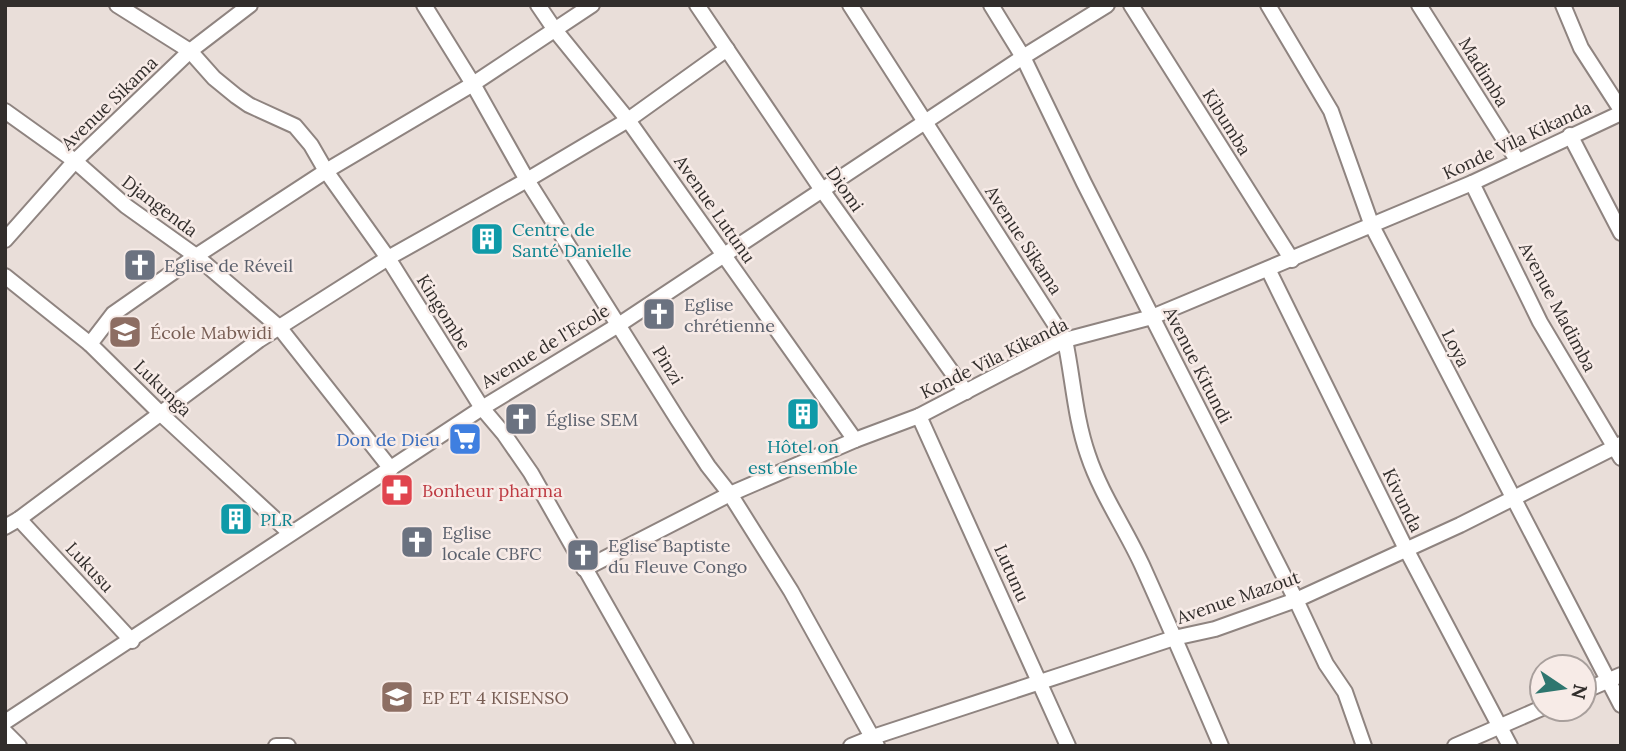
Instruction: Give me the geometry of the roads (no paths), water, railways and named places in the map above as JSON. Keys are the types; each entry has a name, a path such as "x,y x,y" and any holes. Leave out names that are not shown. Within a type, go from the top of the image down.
{"street":[{"name":"Kingombe","path":"117,5 190,51 214,78 248,105 295,126 311,145 326,171 388,258 482,408 531,473 686,746"},
{"name":"Avenue Sikama","path":"5,240 75,161 190,51 250,5"},
{"name":"Pinzi","path":"424,5 473,83 527,180 701,455 730,494 791,591 875,741"},
{"name":"Avenue Lutunu","path":"538,5 628,120 855,440"},
{"path":"90,344 113,314 196,256 326,171 473,83 592,5"},
{"name":"Diomi","path":"697,5 822,190 966,392"},
{"name":"Avenue Sikama","path":"850,5 1065,340 1078,422 1089,458 1113,512 1140,562 1221,746"},
{"name":"Avenue Kitundi","path":"991,5 1023,57 1326,664 1345,692 1364,746"},
{"name":"Avenue de l'Ecole","path":"5,722 132,641 290,533 482,408 620,324 1023,57 1107,5"},
{"name":"Kibumba","path":"1131,5 1292,260"},
{"name":"Loya","path":"1268,5 1331,111 1372,226 1512,499 1614,678 1621,705"},
{"name":"Madimba","path":"1419,5 1517,160"},
{"path":"1563,5 1581,48 1621,112"},
{"path":"5,527 279,327 388,258 628,120 727,48"},
{"name":"Djangenda","path":"5,111 75,161 126,206 196,256 279,327 391,469"},
{"name":"Konde Vila Kikanda","path":"584,569 730,494 855,440 919,416 1065,340 1152,317 1292,260 1472,183 1621,112"},
{"path":"1570,135 1621,233"},
{"name":"Avenue Madimba","path":"1472,183 1540,322 1618,450"},
{"name":"Kivunda","path":"1268,269 1406,549 1510,746"},
{"name":"Lukunga","path":"5,276 90,344 161,414 290,533"},
{"name":"Lutunu","path":"919,416 1069,746"},
{"name":"Avenue Mazout","path":"852,746 875,741 1174,638 1215,629 1296,600 1618,450"},
{"name":"Lukusu","path":"19,519 132,641"},
{"path":"1455,746 1528,714"},
{"path":"5,733 17,745"},
{"path":"276,746 288,746"}],"place":[{"name":"Centre de Santé Danielle","path":"487,239"},
{"name":"Eglise de Réveil","path":"140,265"},
{"name":"Eglise chrétienne","path":"659,314"},
{"name":"École Mabwidi","path":"125,332"},
{"name":"Hôtel on est ensemble","path":"803,414"},
{"name":"Église SEM","path":"521,419"},
{"name":"Don de Dieu","path":"465,439"},
{"name":"Bonheur pharma","path":"397,490"},
{"name":"PLR","path":"236,519"},
{"name":"Eglise locale CBFC","path":"417,542"},
{"name":"Eglise Baptiste du Fleuve Congo","path":"583,555"},
{"name":"EP ET 4 KISENSO","path":"397,697"}]}
